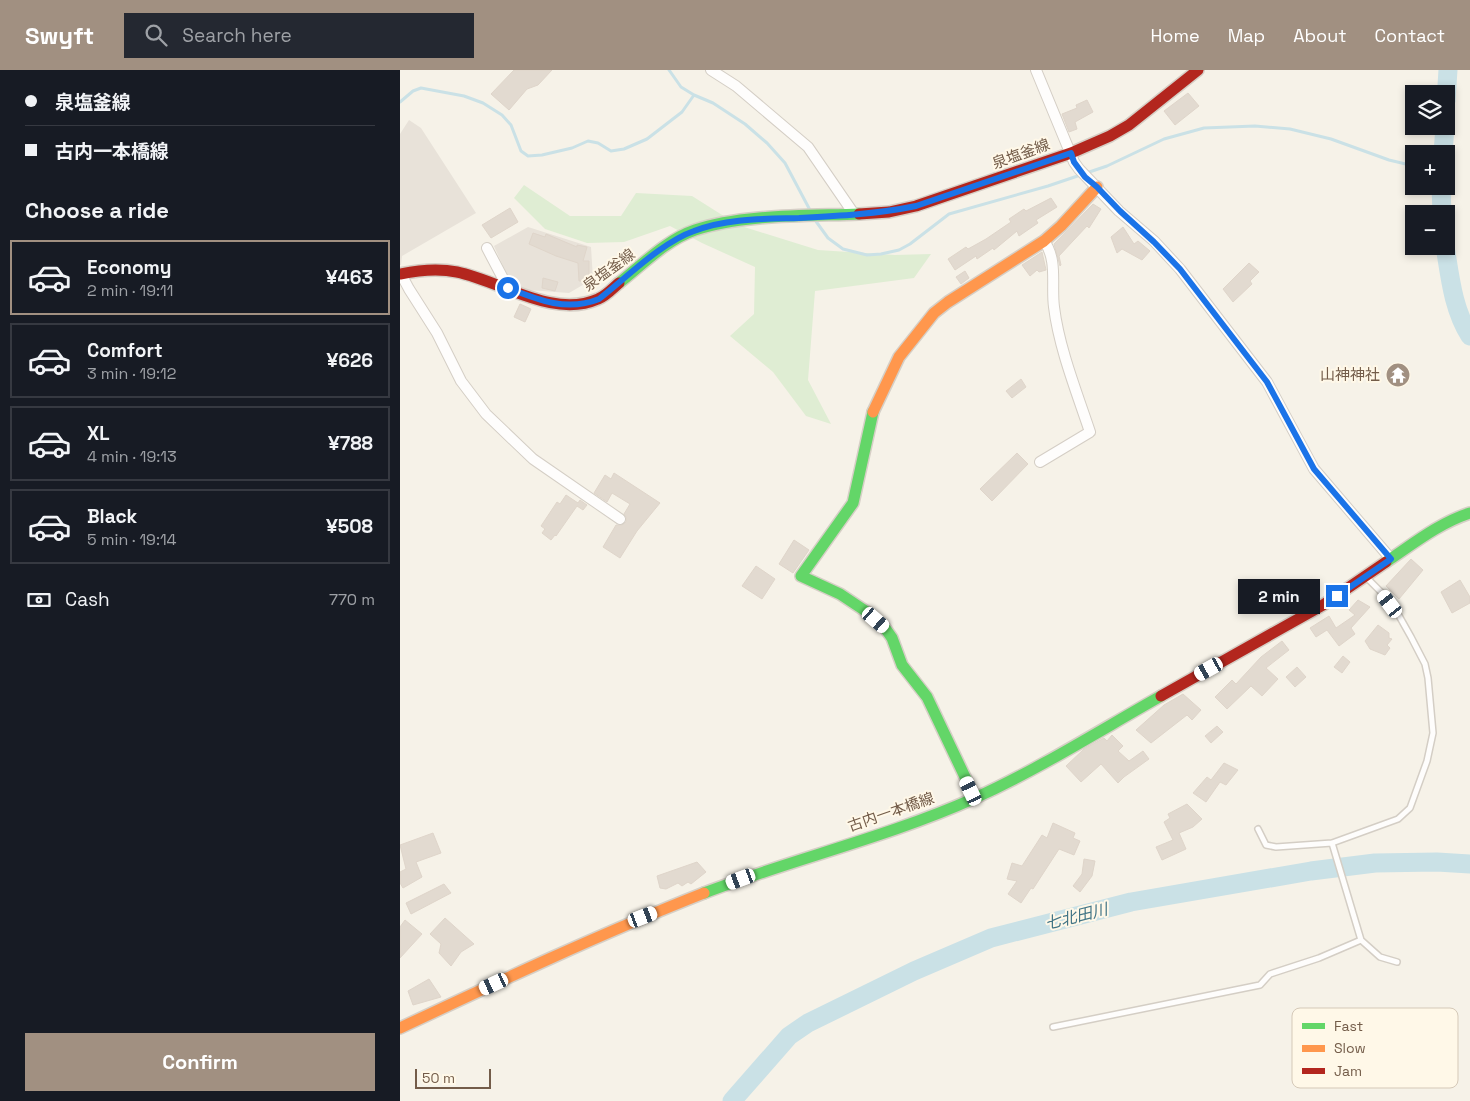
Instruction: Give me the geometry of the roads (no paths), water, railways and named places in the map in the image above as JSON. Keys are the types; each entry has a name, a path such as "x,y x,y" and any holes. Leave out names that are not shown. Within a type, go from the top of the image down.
{"street":[{"path":"711,70 736,86 808,147 854,214"},
{"path":"1036,70 1072,158 1094,185 1180,269 1267,382 1314,469 1391,559"},
{"name":"泉塩釜線","path":"401,274 423,270 456,272 554,304 586,304 599,299 672,241 694,230 750,219 802,218 889,212 916,206 1072,158 1129,125 1198,70"},
{"path":"974,798 927,697 902,665 892,638 867,612 840,594 801,576 853,503 872,414 899,357 934,314 948,302 1044,241 1062,226 1094,185"},
{"path":"1040,462 1090,432 1064,355 1054,307 1054,274 1050,249 1044,241"},
{"path":"487,248 508,288"},
{"path":"401,274 437,333 462,381 486,414 533,460 620,519"},
{"name":"古内一本橋線","path":"400,1028 536,964 643,917 741,879 920,820 974,798 1028,771 1323,605 1431,531 1454,518 1470,513"}],"lane":[{"path":"1258,829 1266,845 1276,847 1332,843 1398,819 1410,808 1427,760 1433,733 1432,704 1425,664 1398,614 1366,576"},
{"path":"1332,843 1361,940 1380,957 1397,962"},
{"path":"1053,1028 1260,985 1270,974 1319,958 1361,940"}],"waterway":[{"path":"669,70 681,87 713,103 745,124 767,143 785,163 811,212"},
{"name":"七北田川","path":"1447,85 1448,70"},
{"path":"400,102 413,91 421,88 464,96 483,103 502,115 511,125 521,151 528,156 542,155 572,148 588,141 598,143 611,151 624,149 647,139 682,112 694,95"},
{"path":"815,220 828,238 843,249 867,255 899,250 910,244 949,214 1048,186 1107,166 1164,139 1204,128 1255,126 1290,129 1331,139 1405,164"},
{"name":"七北田川","path":"1444,135 1444,145"},
{"name":"七北田川","path":"1441,195 1442,205"},
{"name":"七北田川","path":"1447,255 1456,304 1470,336"},
{"name":"七北田川","path":"732,1101 789,1036 808,1023 914,971 991,938 1131,902 1311,871 1375,863 1437,862 1470,864"}],"place":[{"name":"山神神社","path":"1398,375"}]}
